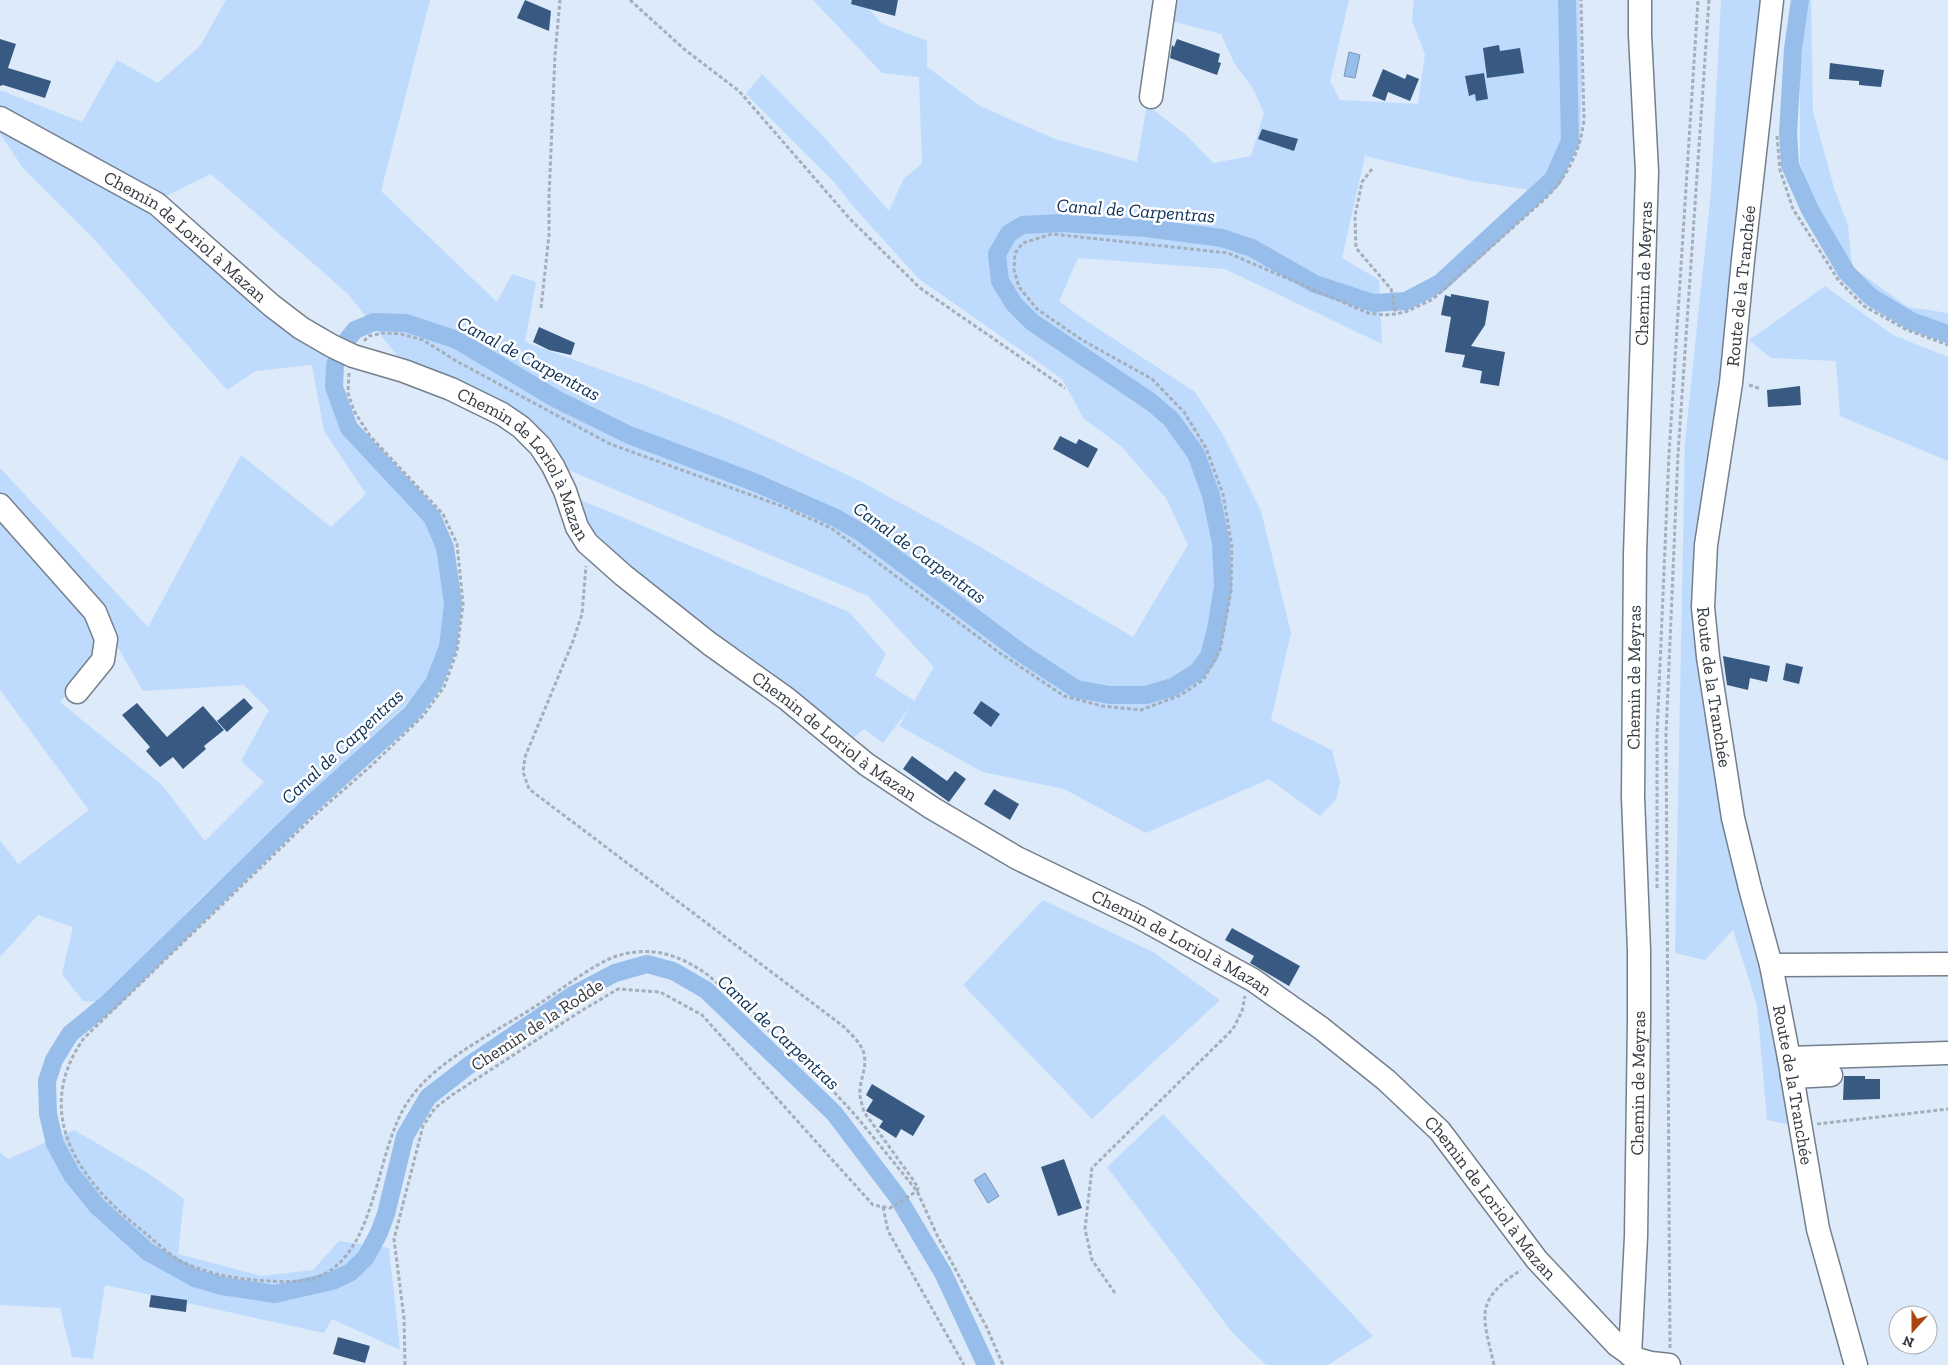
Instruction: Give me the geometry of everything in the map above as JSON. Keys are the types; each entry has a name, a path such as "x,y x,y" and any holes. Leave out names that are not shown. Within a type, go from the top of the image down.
{"street":[{"path":"1152,97 1165,0"},
{"name":"Chemin de Meyras","path":"1630,1354 1636,1237 1639,1020 1639,951 1633,797 1635,555 1647,172 1640,0"},
{"name":"Route de la Tranchée","path":"1772,0 1731,383 1706,545 1703,607 1708,657 1733,818 1771,965 1818,1229 1856,1365"},
{"name":"Chemin de Loriol à Mazan","path":"0,118 157,204 271,305 301,328 344,352 404,371 451,389 502,414 521,427 540,446 553,466 565,491 577,526 588,543 623,575 710,644 787,699 866,764 932,808 1017,858 1139,916 1253,980 1321,1028 1386,1080 1440,1131 1537,1260 1617,1345 1637,1359 1651,1364 1669,1358"},
{"path":"0,505 95,612 106,639 103,660 77,692"},
{"path":"1771,965 1948,964"},
{"path":"1790,1067 1948,1053"},
{"path":"1790,1067 1831,1075"}],"path":[{"path":"541,308 549,235 555,55 560,0"},
{"path":"630,0 684,49 739,92 850,219 920,288 1065,388"},
{"path":"1003,1365 986,1326 937,1235 917,1191 856,1116 825,1082 749,1011 691,962 670,954 650,952 616,956 452,1059 424,1082 409,1100 399,1117 367,1217 350,1249 337,1265 324,1274 306,1281 286,1282 218,1276 185,1263 128,1219 89,1177 69,1142 62,1119 60,1101 62,1084 67,1068 84,1038 316,814 372,765 423,716 444,686 457,651 463,604 457,544 443,514 370,436 354,412 348,393 344,352 359,346 369,336 401,334 423,340 458,362 610,444 784,507 831,528 997,651 1064,696 1102,706 1140,710 1181,695 1203,680 1220,651 1231,591 1232,547 1223,494 1206,448 1184,412 1152,379 1082,340 1037,310 1019,287 1014,270 1015,253 1023,243 1052,234 1228,253 1368,313 1384,315 1408,311 1433,300 1548,196 1563,180 1575,159 1582,137 1584,120 1581,0"},
{"path":"1657,893 1657,735 1669,454 1698,0"},
{"path":"1669,1358 1666,735 1678,454 1709,0"},
{"path":"1777,133 1780,170 1793,209 1838,281 1864,306 1907,330 1948,345"},
{"path":"1372,169 1362,182 1355,216 1356,248 1391,289 1396,313"},
{"path":"588,543 582,614 573,641 525,757 523,772 529,789 844,1026 857,1041 864,1053 865,1071 860,1089 860,1099 864,1112 914,1181 918,1188 917,1191"},
{"path":"1114,1294 1092,1260 1085,1229 1092,1168 1233,1028 1242,1011 1246,994 1253,980"},
{"name":"Chemin de la Rodde","path":"405,1365 404,1318 394,1239 424,1126 435,1108 452,1095 618,989 660,992 702,1015 873,1205 883,1207"},
{"path":"1800,1125 1836,1123 1904,1112 1948,1109"},
{"path":"917,1191 890,1208 883,1207 888,1231 964,1365"},
{"path":"1494,1365 1484,1318 1487,1303 1502,1282 1537,1260"}],"shaded area":[{"path":"226,0 430,0 381,191 497,302 512,274 536,282 525,342 646,386 735,422 860,481 963,537 1133,637 1188,545 1166,498 1121,446 1084,419 1062,379 919,279 851,204 835,183 746,94 762,74 824,137 889,211 904,178 922,164 919,77 882,73 813,0 861,0 881,23 927,41 927,67 980,106 1055,139 1137,162 1147,105 1185,134 1213,163 1251,156 1264,113 1252,87 1234,63 1221,34 1164,19 1168,0 1349,0 1330,81 1340,100 1418,104 1425,54 1412,21 1414,0 1579,0 1582,80 1580,145 1558,180 1543,192 1472,181 1365,156 1342,258 1379,280 1382,344 1225,269 1078,258 1059,301 1195,392 1221,431 1261,511 1291,633 1271,720 1332,750 1340,782 1336,800 1320,816 1269,779 1146,833 1064,789 983,772 899,726 910,707 883,743 864,729 851,740 600,555 576,498 849,612 886,654 875,675 914,701 934,667 868,596 554,464 547,447 403,363 348,294 211,174 162,198 0,108 0,90 82,122 117,60 158,83 200,46"},
{"path":"1721,0 1762,0 1732,300 1700,543 1765,969 1791,1125 1767,1120 1757,1005 1733,930 1705,960 1675,953 1685,442 1711,192"},
{"path":"1807,0 1811,0 1813,112 1835,191 1848,225 1852,267 1908,307 1948,313 1948,324 1927,320 1873,290 1837,257 1800,163 1800,71"},
{"path":"1349,52 1360,55 1355,78 1344,76"},
{"path":"0,124 139,206 329,360 332,397 346,432 429,521 441,549 449,605 445,646 429,683 196,903 98,1002 83,1001 62,974 73,927 38,915 0,957 0,840 18,864 89,810 0,690 0,516 85,611 100,639 96,662 60,702 162,785 205,841 264,782 241,761 269,710 244,685 143,691 118,648 100,609 0,497 0,468 148,627 241,455 331,527 366,494 324,431 312,365 256,371 227,390 93,238 23,168 0,134"},
{"path":"1825,286 1893,335 1948,357 1948,461 1840,416 1836,361 1771,358 1749,340"},
{"path":"1043,900 1153,952 1220,1000 1092,1119 963,985"},
{"path":"1163,1114 1373,1336 1328,1365 1266,1365 1232,1332 1107,1167"},
{"path":"74,1130 146,1172 184,1199 178,1254 262,1276 313,1270 339,1241 389,1248 400,1350 332,1319 324,1333 105,1285 93,1359 72,1357 60,1308 0,1305 0,1152 8,1159"},
{"path":"985,1173 999,1196 988,1203 974,1180"}],"building":[{"path":"525,0 551,11 549,31 517,18"},
{"path":"852,0 898,0 895,16 851,4"},
{"path":"0,39 16,44 8,68 51,81 45,98 3,85 0,86"},
{"path":"1177,39 1220,54 1218,62 1221,63 1217,75 1170,58 1172,45 1174,47"},
{"path":"1499,45 1500,51 1520,48 1524,73 1487,78 1483,48"},
{"path":"1830,63 1884,70 1881,87 1859,85 1859,81 1829,79"},
{"path":"1383,69 1405,79 1407,74 1419,79 1410,101 1388,92 1385,101 1372,96"},
{"path":"1484,73 1488,99 1476,101 1475,94 1469,96 1465,76"},
{"path":"1262,129 1298,139 1294,151 1258,139"},
{"path":"1451,294 1489,301 1485,325 1471,346 1505,352 1499,386 1480,383 1482,371 1462,367 1465,355 1445,352 1451,317 1441,315 1445,295 1451,297"},
{"path":"539,327 575,343 571,355 549,350 533,342"},
{"path":"1800,386 1801,405 1768,407 1767,390"},
{"path":"1060,436 1076,444 1079,439 1098,449 1088,468 1053,449"},
{"path":"1723,656 1770,666 1767,682 1750,678 1748,690 1727,685"},
{"path":"1786,663 1803,667 1799,684 1783,680"},
{"path":"244,698 253,708 227,732 217,721"},
{"path":"981,701 1000,714 991,727 973,713"},
{"path":"137,703 167,737 203,706 224,730 204,746 206,749 183,769 173,757 160,767 146,751 150,747 122,715"},
{"path":"912,756 947,781 955,771 966,779 949,802 903,769"},
{"path":"994,789 1019,804 1010,820 984,804"},
{"path":"1232,928 1300,966 1289,986 1250,963 1254,956 1225,940"},
{"path":"1844,1076 1865,1076 1865,1079 1880,1079 1880,1099 1843,1100"},
{"path":"872,1084 925,1116 913,1136 901,1129 896,1138 879,1127 883,1121 866,1111 873,1100 866,1095"},
{"path":"1064,1159 1082,1208 1058,1216 1041,1167"},
{"path":"151,1295 187,1300 186,1312 149,1307"},
{"path":"338,1337 370,1346 365,1363 333,1354"}],"waterway":[{"name":"Canal de Carpentras","path":"986,1365 943,1273 897,1196 834,1113 706,990 673,971 647,964 615,973 573,995 468,1066 428,1097 405,1136 386,1214 379,1233 366,1257 351,1272 332,1281 275,1294 222,1286 195,1278 148,1252 97,1206 72,1175 55,1144 48,1114 47,1081 54,1060 70,1034 108,1003 307,808 412,713 434,683 448,647 453,604 445,547 432,517 349,428 334,387 335,365 343,345 355,330 374,322 406,323 457,340 556,399 629,435 754,482 836,518 862,533 1020,652 1076,689 1110,695 1146,695 1173,687 1198,671 1209,656 1223,587 1221,543 1211,495 1196,454 1171,419 1151,402 1032,322 1014,304 1000,281 997,254 1009,233 1023,225 1061,223 1146,228 1222,238 1252,248 1315,284 1373,303 1406,301 1440,283 1553,179 1570,141 1567,0"},
{"name":"Canal de Carpentras","path":"1800,0 1793,49 1788,133 1790,165 1810,210 1847,273 1871,297 1911,321 1948,334"}]}
